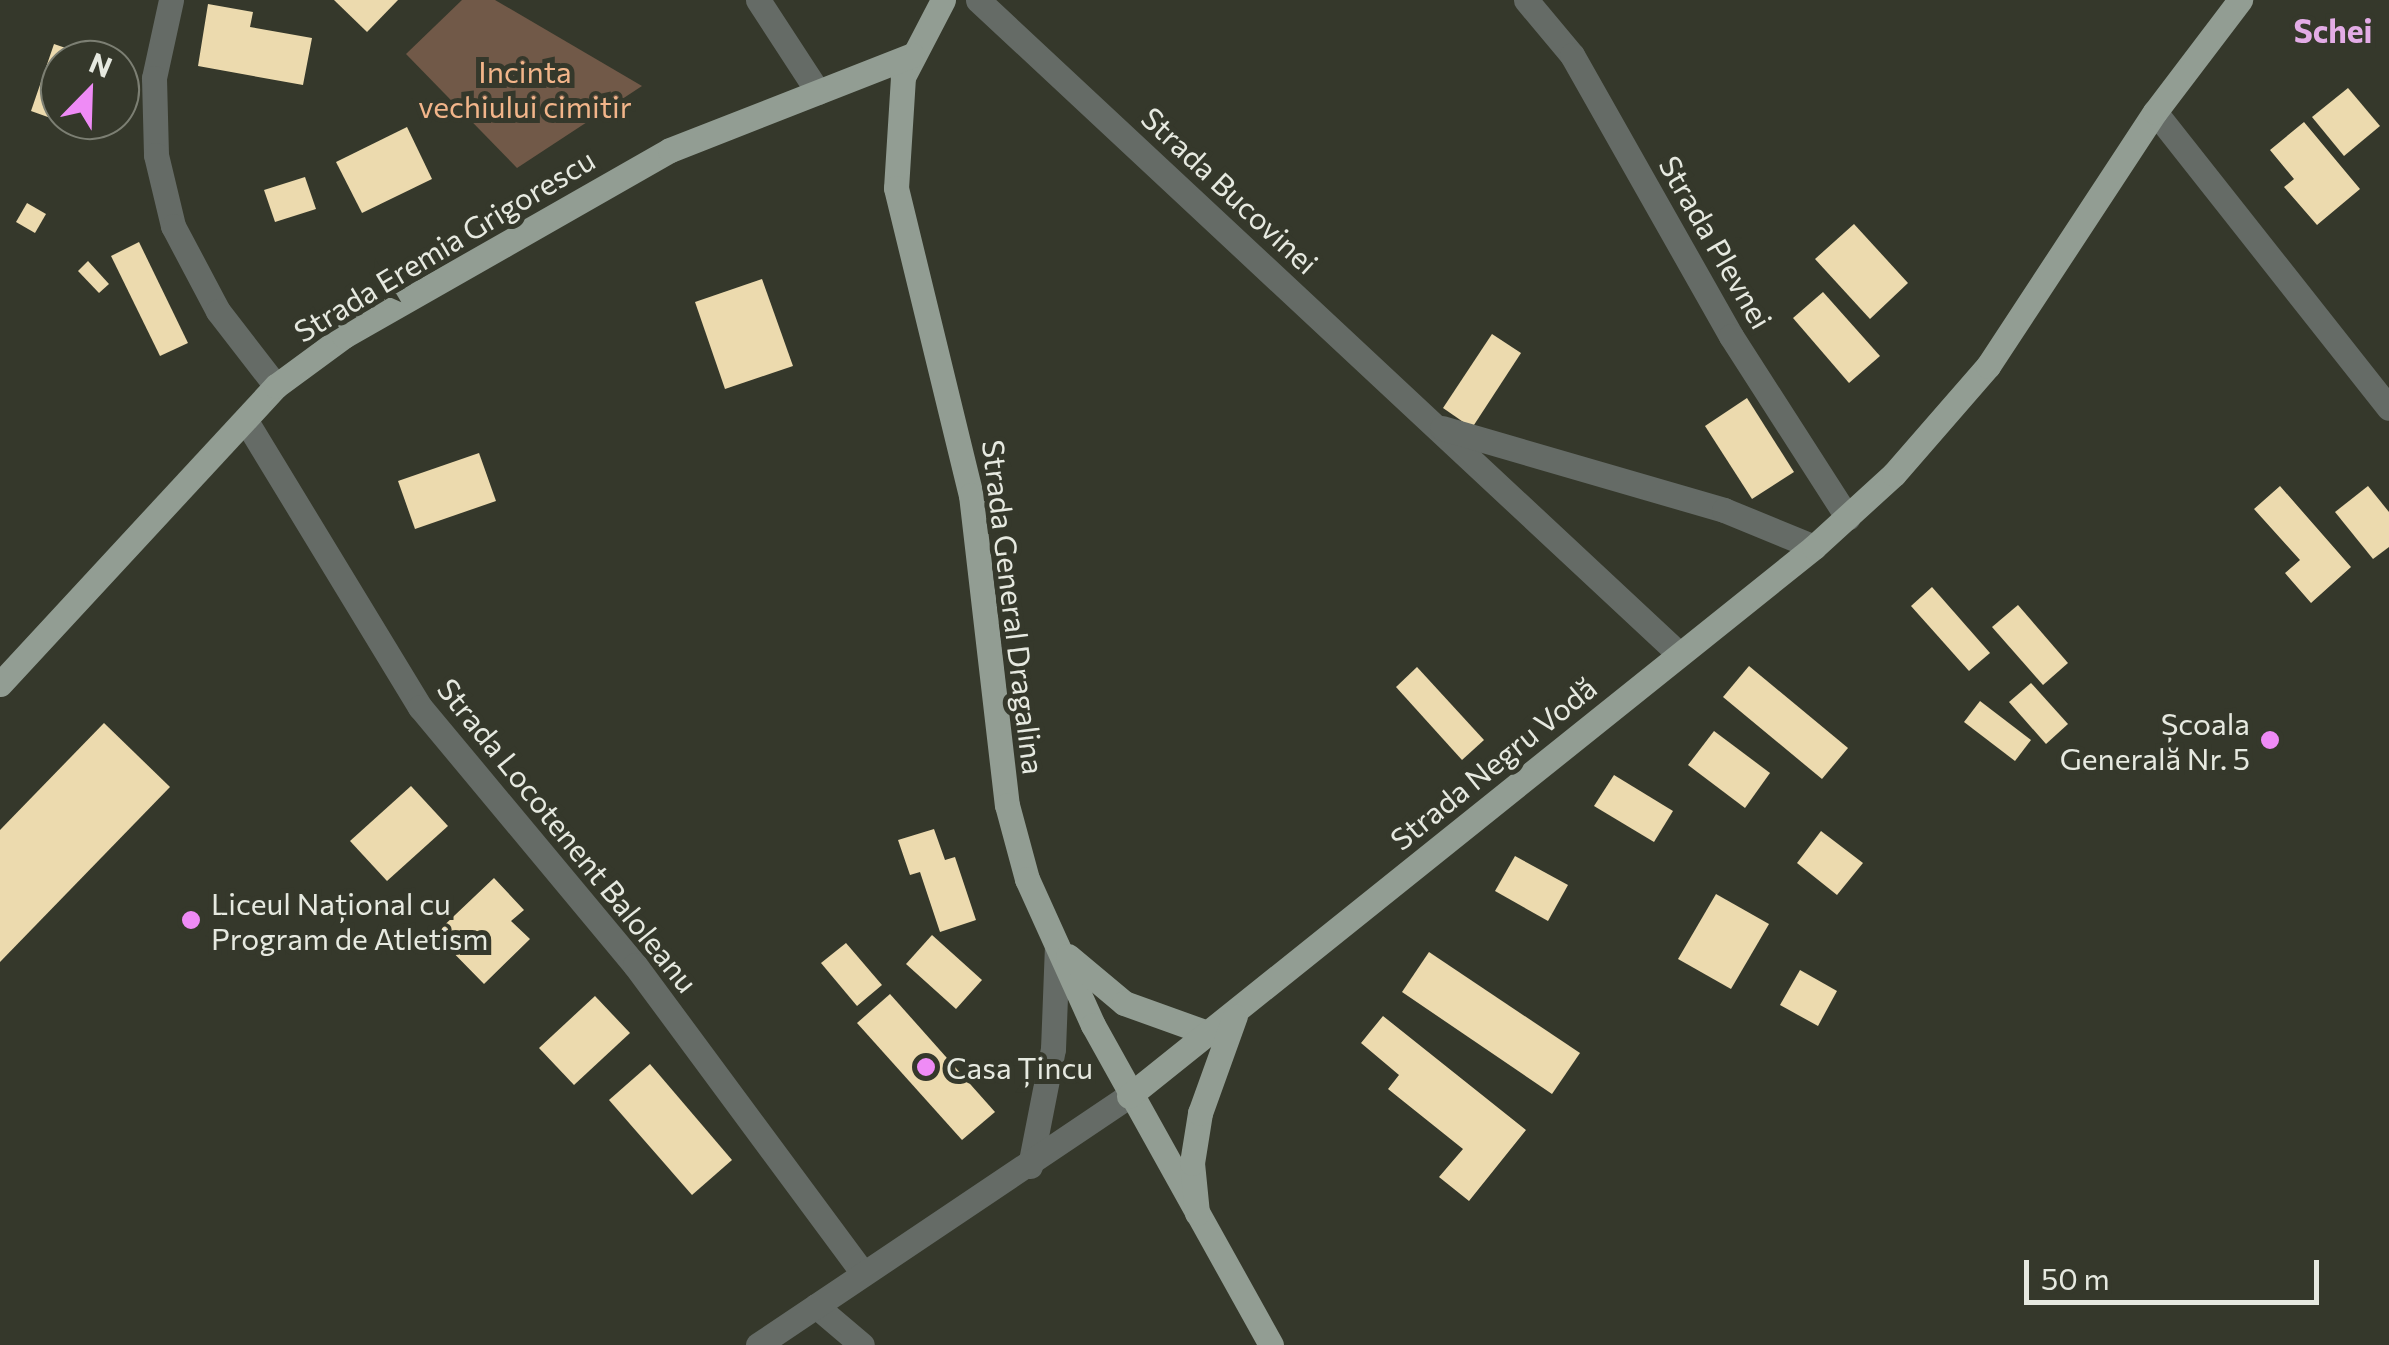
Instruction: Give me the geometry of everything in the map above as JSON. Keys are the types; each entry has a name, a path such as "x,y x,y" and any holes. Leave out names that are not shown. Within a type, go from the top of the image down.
{"main road":[{"name":"Strada General Dragalina","path":"943,0 912,55 894,149 900,216 955,411 971,495 1007,804 1027,879 1057,946 1128,1096 1260,1340"},
{"name":"Strada Negru Vodă","path":"1128,1096 1235,1016 1848,518 1942,424 1988,366 2154,112 2240,0"},
{"name":"Strada Eremia Grigorescu","path":"0,684 276,386 344,336 670,150 912,55"},
{"path":"1057,946 1124,1004 1210,1034"},
{"path":"1198,1223 1192,1163 1200,1113 1235,1016"}],"street":[{"path":"171,0 154,78 156,155 173,226 218,311 276,386"},
{"path":"758,0 818,92"},
{"name":"Strada Bucovinei","path":"978,0 1679,654"},
{"name":"Strada Plevnei","path":"1526,0 1572,56 1731,336 1848,518"},
{"path":"2154,112 2389,408"},
{"name":"Strada Locotenent Baloleanu","path":"246,421 420,707 635,966 863,1273"},
{"name":"Strada Bucovinei","path":"1438,427 1724,510 1814,547"},
{"path":"1030,1166 1053,1049 1057,946"},
{"name":"Strada Negru Vodă","path":"758,1345 1030,1166 1128,1096"},
{"path":"816,1306 862,1345"}],"green space":[{"name":"Incinta vechiului cimitir","path":"462,0 495,0 642,86 517,168 406,54"}],"building":[{"path":"334,0 398,0 367,32"},
{"path":"208,4 253,12 250,27 312,38 303,85 198,66"},
{"path":"40,85 40,114 31,111"},
{"path":"2348,88 2380,126 2344,156 2312,117"},
{"path":"2304,122 2360,189 2317,225 2284,187 2294,179 2270,150"},
{"path":"407,127 432,179 362,213 336,162"},
{"path":"305,177 316,209 275,222 264,190"},
{"path":"27,203 46,214 35,233 16,222"},
{"path":"1854,224 1908,283 1870,319 1815,259"},
{"path":"139,242 188,343 160,356 111,256"},
{"path":"88,261 109,284 99,293 78,271"},
{"path":"762,279 793,366 725,389 695,302"},
{"path":"1823,292 1880,356 1849,383 1793,318"},
{"path":"1492,334 1521,353 1472,428 1443,408"},
{"path":"1747,398 1794,472 1752,499 1705,426"},
{"path":"479,453 496,501 415,529 398,481"},
{"path":"2280,486 2351,567 2311,603 2285,573 2300,560 2254,509"},
{"path":"2368,486 2389,512 2389,547 2373,559 2335,512"},
{"path":"1932,587 1990,653 1969,671 1911,606"},
{"path":"2018,605 2068,663 2043,685 1992,627"},
{"path":"1749,666 1848,748 1822,779 1723,697"},
{"path":"1417,667 1484,740 1462,760 1396,687"},
{"path":"2031,683 2068,724 2046,744 2009,702"},
{"path":"1980,701 2031,740 2015,761 1964,722"},
{"path":"104,723 170,787 0,962 0,830"},
{"path":"1714,731 1770,773 1745,808 1688,765"},
{"path":"1614,775 1673,811 1654,842 1594,806"},
{"path":"411,786 448,826 387,881 350,841"},
{"path":"934,829 945,860 955,857 976,920 940,932 920,872 910,875 898,840"},
{"path":"1821,831 1863,863 1837,895 1797,863"},
{"path":"1515,856 1568,885 1548,921 1495,891"},
{"path":"494,878 524,910 511,921 530,939 484,984 435,934"},
{"path":"1716,894 1769,924 1731,989 1678,959"},
{"path":"932,935 982,980 956,1009 906,964"},
{"path":"846,943 882,985 857,1006 821,963"},
{"path":"1429,952 1580,1053 1552,1094 1402,992"},
{"path":"1800,970 1837,991 1818,1026 1780,1005"},
{"name":"Casa Țincu","path":"890,994 995,1112 962,1140 857,1023"},
{"path":"595,996 630,1033 574,1085 539,1048"},
{"path":"1383,1016 1526,1130 1469,1201 1439,1177 1463,1149 1388,1089 1399,1075 1361,1043"},
{"path":"650,1064 732,1160 692,1195 609,1100"}],"place":[{"name":"Școala Generală Nr. 5","path":"2270,740"},
{"name":"Liceul Național cu Program de Atletism","path":"191,920"},
{"name":"Casa Țincu","path":"926,1067"}],"district":[{"name":"Schei","path":"2333,30"}]}
